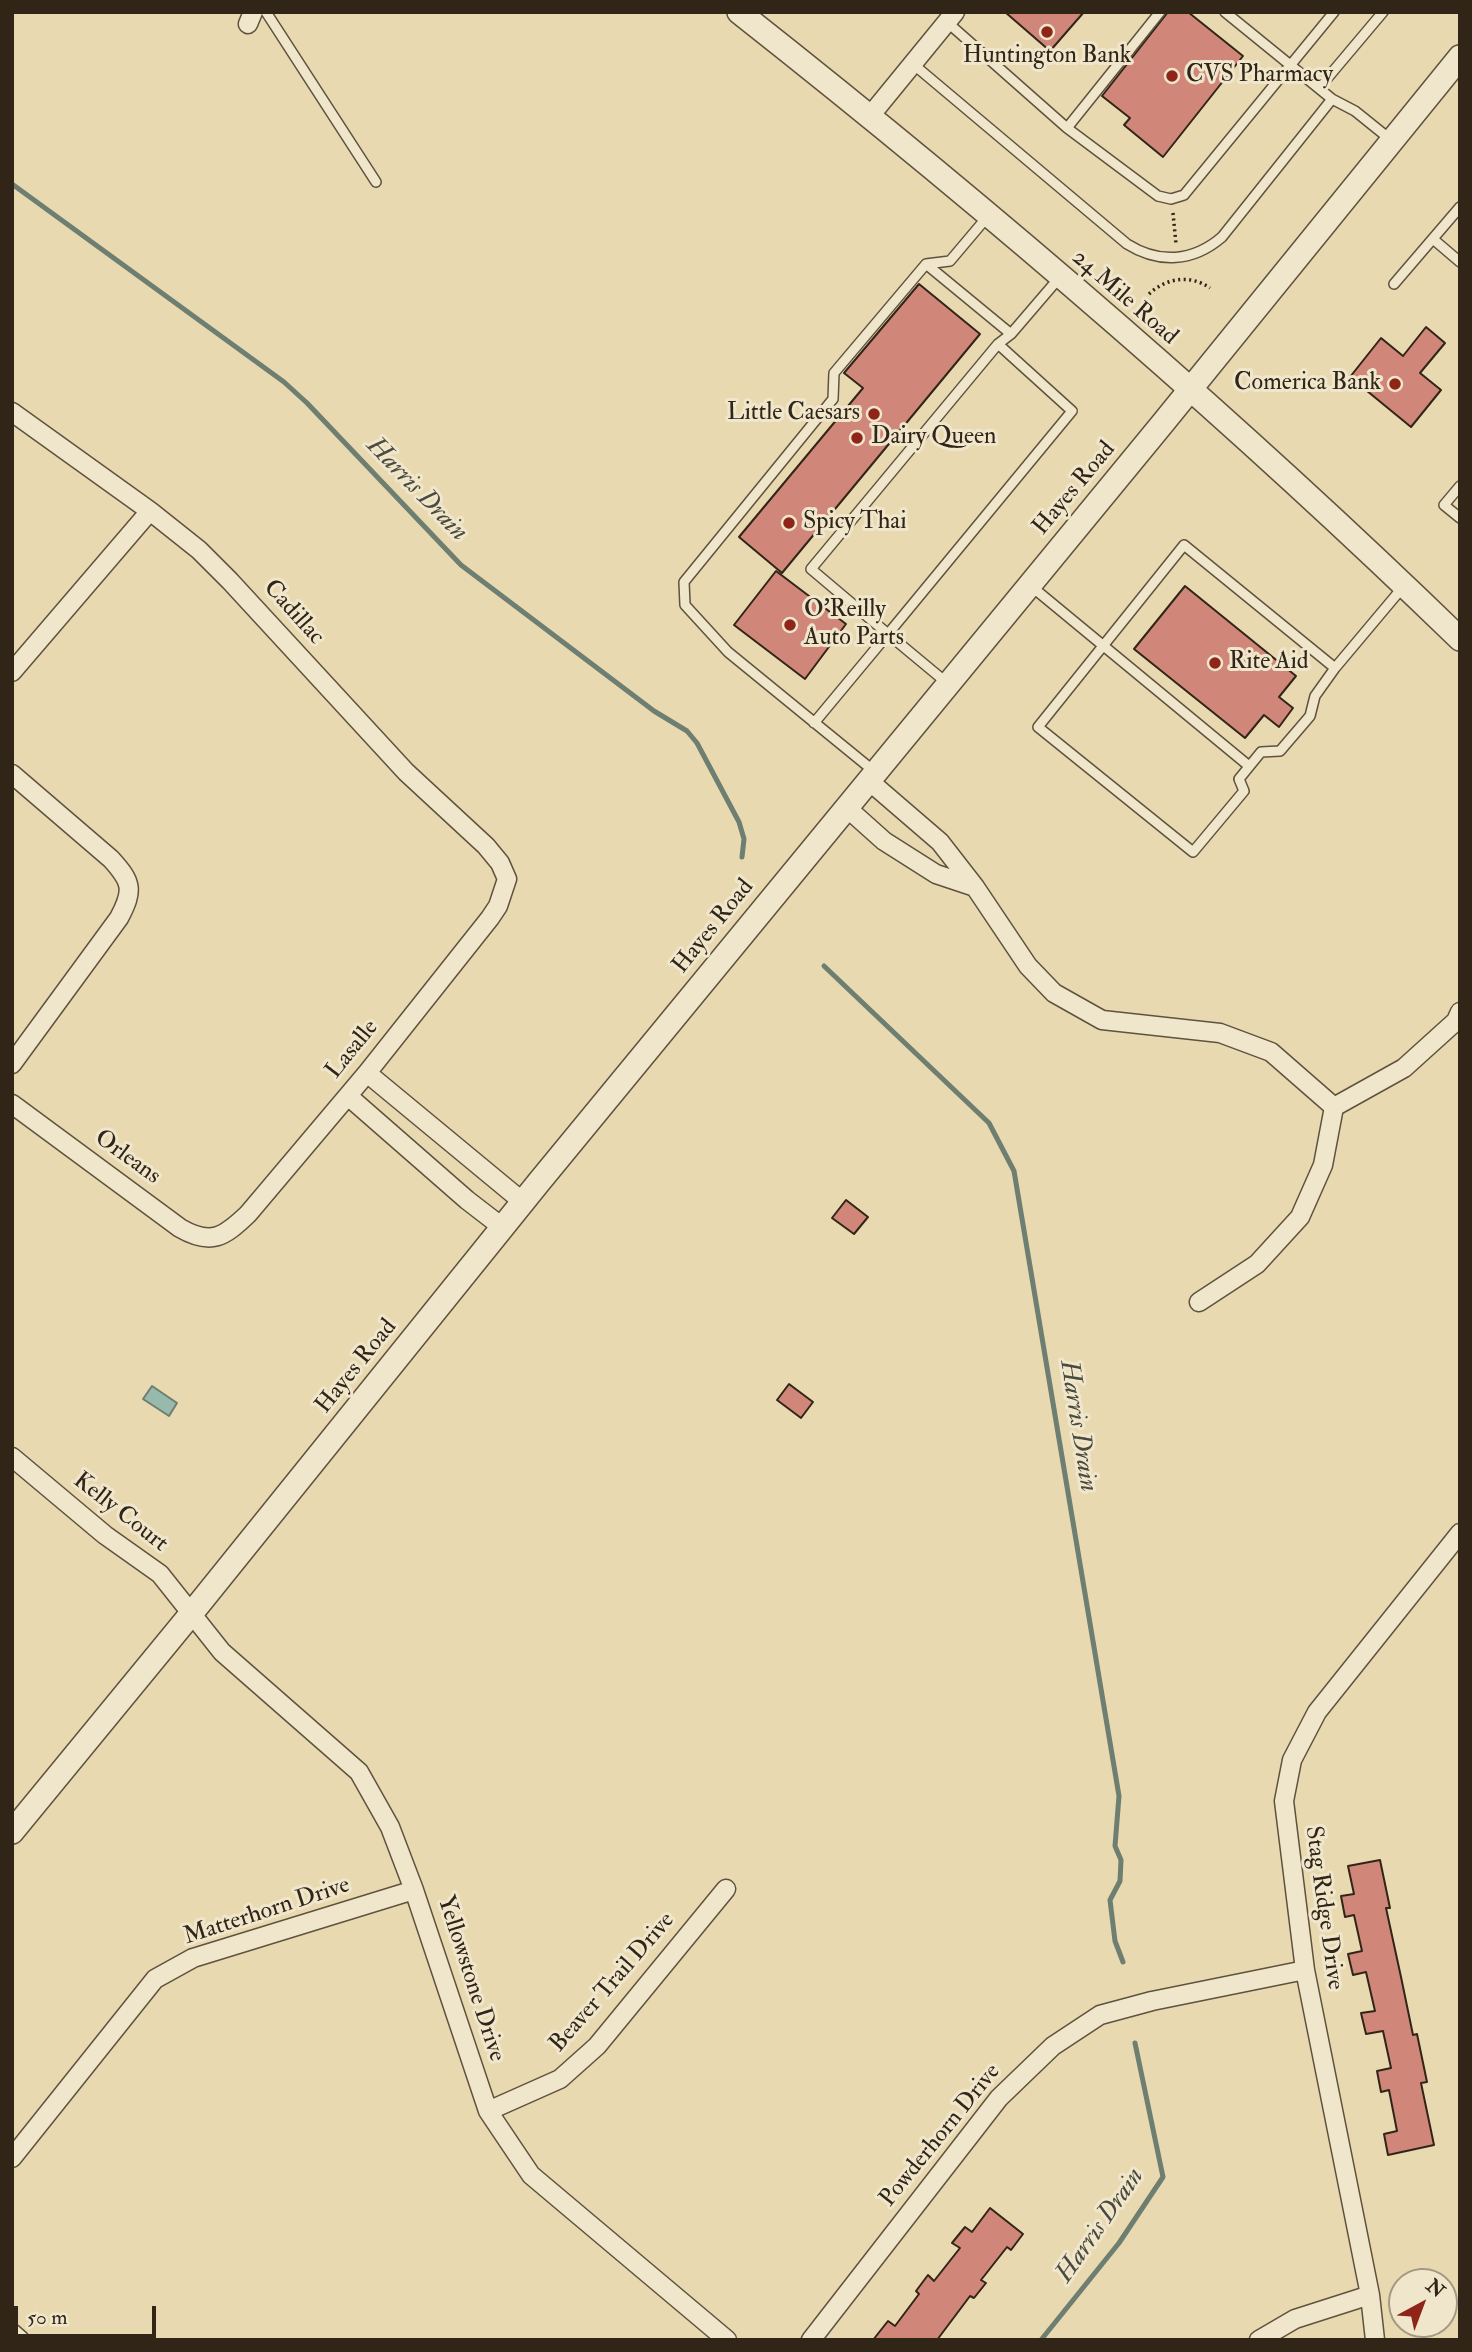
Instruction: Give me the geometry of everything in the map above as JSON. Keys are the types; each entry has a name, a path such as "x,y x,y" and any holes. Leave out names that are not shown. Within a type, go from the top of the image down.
{"street":[{"name":"24 Mile Road","path":"739,12 870,116 1190,390 1460,639"},
{"path":"870,116 951,17"},
{"name":"Hayes Road","path":"12,1832 191,1615 502,1227 1460,57"},
{"name":"Cadillac","path":"12,412 150,511 199,550 230,580 406,772 486,846 500,863 507,879"},
{"path":"12,672 150,511"},
{"path":"12,774 111,859 124,873 130,889 128,901 119,918 12,1064"},
{"path":"872,776 940,842 975,887 1028,966 1054,993 1102,1020 1220,1032 1271,1052 1334,1107"},
{"path":"846,807 884,841 936,874 975,887"},
{"name":"Lasalle","path":"218,1237 248,1214 367,1073 490,918 498,906 507,879"},
{"path":"1334,1107 1404,1068 1456,1021 1460,1012"},
{"path":"367,1073 523,1202"},
{"path":"348,1096 467,1200 502,1227"},
{"name":"Orleans","path":"12,1104 180,1228 202,1239 218,1237"},
{"path":"1199,1302 1257,1264 1300,1217 1323,1165 1334,1107"},
{"name":"Kelly Court","path":"12,1457 105,1535 160,1574 191,1615"},
{"name":"Stag Ridge Drive","path":"1375,2340 1370,2295 1305,1970 1284,1801 1292,1760 1317,1712 1460,1533"},
{"name":"Yellowstone Drive","path":"191,1615 222,1652 359,1772 390,1827 488,2111 531,2175 727,2340"},
{"name":"Beaver Trail Drive","path":"488,2111 560,2079 580,2063 726,1889"},
{"name":"Matterhorn Drive","path":"12,2158 156,1979 193,1958 414,1891"},
{"name":"Powderhorn Drive","path":"811,2340 999,2098 1053,2046 1100,2015 1152,2001 1305,1970"},
{"path":"1259,2340 1295,2319 1370,2295"},
{"path":"12,2333 20,2340"}],"lane":[{"path":"266,12 376,182"},
{"path":"1067,128 1160,12"},
{"path":"1225,12 1332,99 1355,111 1391,141"},
{"path":"951,17 1067,128 1158,197 1177,198 1190,190 1334,12"},
{"path":"1319,88 1383,12"},
{"path":"913,64 1127,244 1149,256 1171,258 1193,255 1222,237 1332,99"},
{"path":"1394,284 1460,207"},
{"path":"872,776 814,723 728,652 685,605 684,582 833,399 834,373 926,264 950,261 988,216"},
{"path":"1433,239 1460,262"},
{"path":"926,264 1012,334"},
{"path":"948,684 811,569 998,344 1012,334 1060,277"},
{"path":"814,723 1072,411 998,344"},
{"path":"1460,485 1444,505 1460,518"},
{"path":"1335,667 1184,545 1038,727 1193,852 1244,792 1239,779 1249,766 1261,752 1280,751 1310,716 1315,696 1335,667 1405,586"},
{"path":"1029,585 1249,766"}],"path":[{"path":"1172,212 1176,246"},
{"path":"1178,267 1179,280"},
{"path":"1149,295 1165,282 1179,280 1198,282 1210,288"}],"shaded area":[{"path":"152,1386 177,1403 169,1416 143,1399"}],"building":[{"name":"Huntington Bank","path":"1005,12 1084,12 1050,51"},
{"name":"CVS Pharmacy","path":"1168,12 1188,12 1243,56 1163,157 1124,125 1130,118 1102,96"},
{"path":"919,284 980,334 782,573 739,537 863,388 844,373"},
{"name":"Comerica Bank","path":"1426,327 1445,343 1420,373 1441,390 1411,427 1350,377 1381,338 1403,356"},
{"name":"O'Reilly Auto Parts","path":"776,571 846,624 805,679 734,625"},
{"name":"Rite Aid","path":"1185,586 1296,676 1279,697 1293,708 1279,727 1264,715 1245,738 1134,649"},
{"path":"846,1200 868,1217 854,1234 832,1218"},
{"path":"789,1384 813,1402 801,1418 777,1400"},
{"path":"1380,1860 1390,1908 1386,1908 1413,2035 1417,2034 1427,2082 1421,2083 1434,2145 1388,2155 1384,2134 1397,2131 1389,2090 1381,2092 1377,2071 1391,2068 1383,2031 1366,2034 1361,2013 1375,2011 1366,1972 1353,1975 1348,1954 1362,1951 1354,1915 1345,1917 1341,1896 1354,1894 1348,1866"},
{"path":"990,2208 1023,2234 1011,2250 1007,2247 981,2280 986,2283 974,2298 970,2296 937,2340 873,2340 888,2321 895,2326 919,2294 916,2291 928,2275 934,2281 960,2248 952,2243 965,2227 972,2232"}],"waterway":[{"name":"Harris Drain","path":"12,184 284,382 461,565 654,711 687,731 697,743 739,822 744,839 742,857"},
{"name":"Harris Drain","path":"824,966 989,1123 1014,1171 1119,1796 1115,1846 1121,1860 1120,1881 1110,1900 1115,1941 1123,1962"},
{"name":"Harris Drain","path":"1041,2340 1119,2243 1163,2177 1135,2043"}],"place":[{"name":"Huntington Bank","path":"1047,32"},
{"name":"CVS Pharmacy","path":"1172,76"},
{"name":"Comerica Bank","path":"1395,384"},
{"name":"Little Caesars","path":"874,414"},
{"name":"Dairy Queen","path":"857,438"},
{"name":"Spicy Thai","path":"789,523"},
{"name":"O'Reilly Auto Parts","path":"790,625"},
{"name":"Rite Aid","path":"1215,663"}]}
